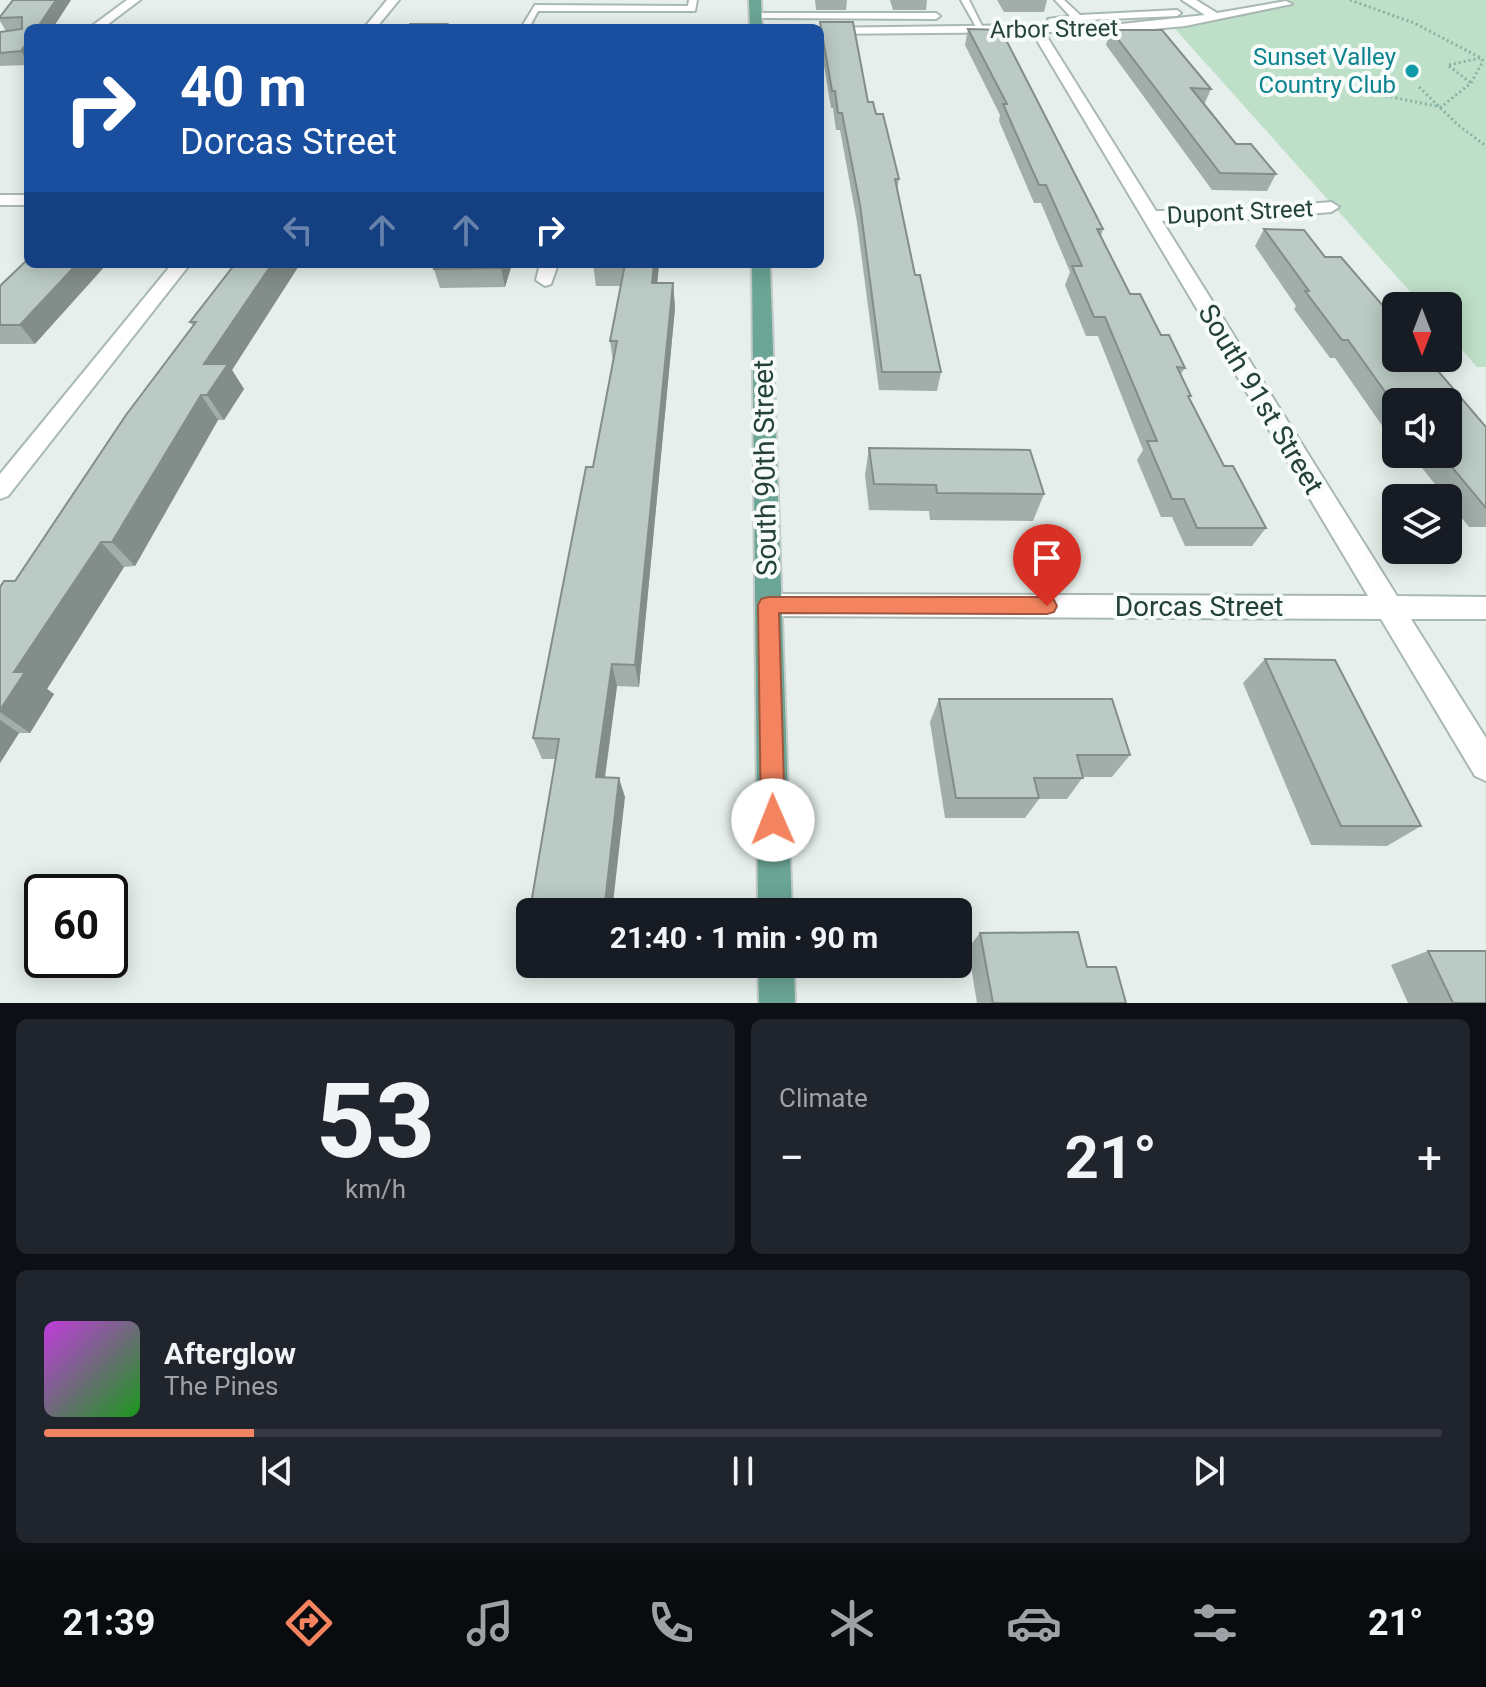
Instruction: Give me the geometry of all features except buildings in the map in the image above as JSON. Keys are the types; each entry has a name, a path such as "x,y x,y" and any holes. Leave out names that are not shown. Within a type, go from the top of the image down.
{"main road":[{"path":"755,0 756,22"},
{"name":"South 90th Street","path":"761,268 775,898"},
{"path":"776,978 777,1003"}],"street":[{"path":"101,24 134,0"},
{"path":"373,24 393,0"},
{"path":"1188,0 1216,17"},
{"name":"Arbor Street","path":"824,30 1089,30 1188,22 1286,4"},
{"name":"South 91st Street","path":"1037,31 1486,766"},
{"path":"0,200 24,200"},
{"name":"Dupont Street","path":"1149,216 1239,215 1331,207"},
{"path":"0,490 178,268"},
{"name":"Dorcas Street","path":"768,605 1486,608"}],"lane":[{"path":"527,24 536,4 644,4 692,9 693,0"},
{"path":"965,0 982,30"},
{"path":"1059,0 1089,30"},
{"path":"1157,0 1188,22"},
{"path":"756,22 935,12 943,30"},
{"path":"1060,30 1052,19 1177,13"}],"path":[{"path":"1350,0 1414,23 1481,58"},
{"path":"1366,92 1441,107 1471,83 1483,61 1481,58"},
{"path":"1471,83 1449,65 1481,58"},
{"path":"1419,87 1455,125 1486,146"}],"green space":[{"name":"Sunset Valley Country Club","path":"1281,0 1486,0 1486,367 1477,367 1462,350 1462,292 1410,292 1175,29 1292,5"}],"place":[{"name":"Sunset Valley Country Club","path":"1412,71"}],"route":[{"path":"773,820 768,605 1047,606"}]}
